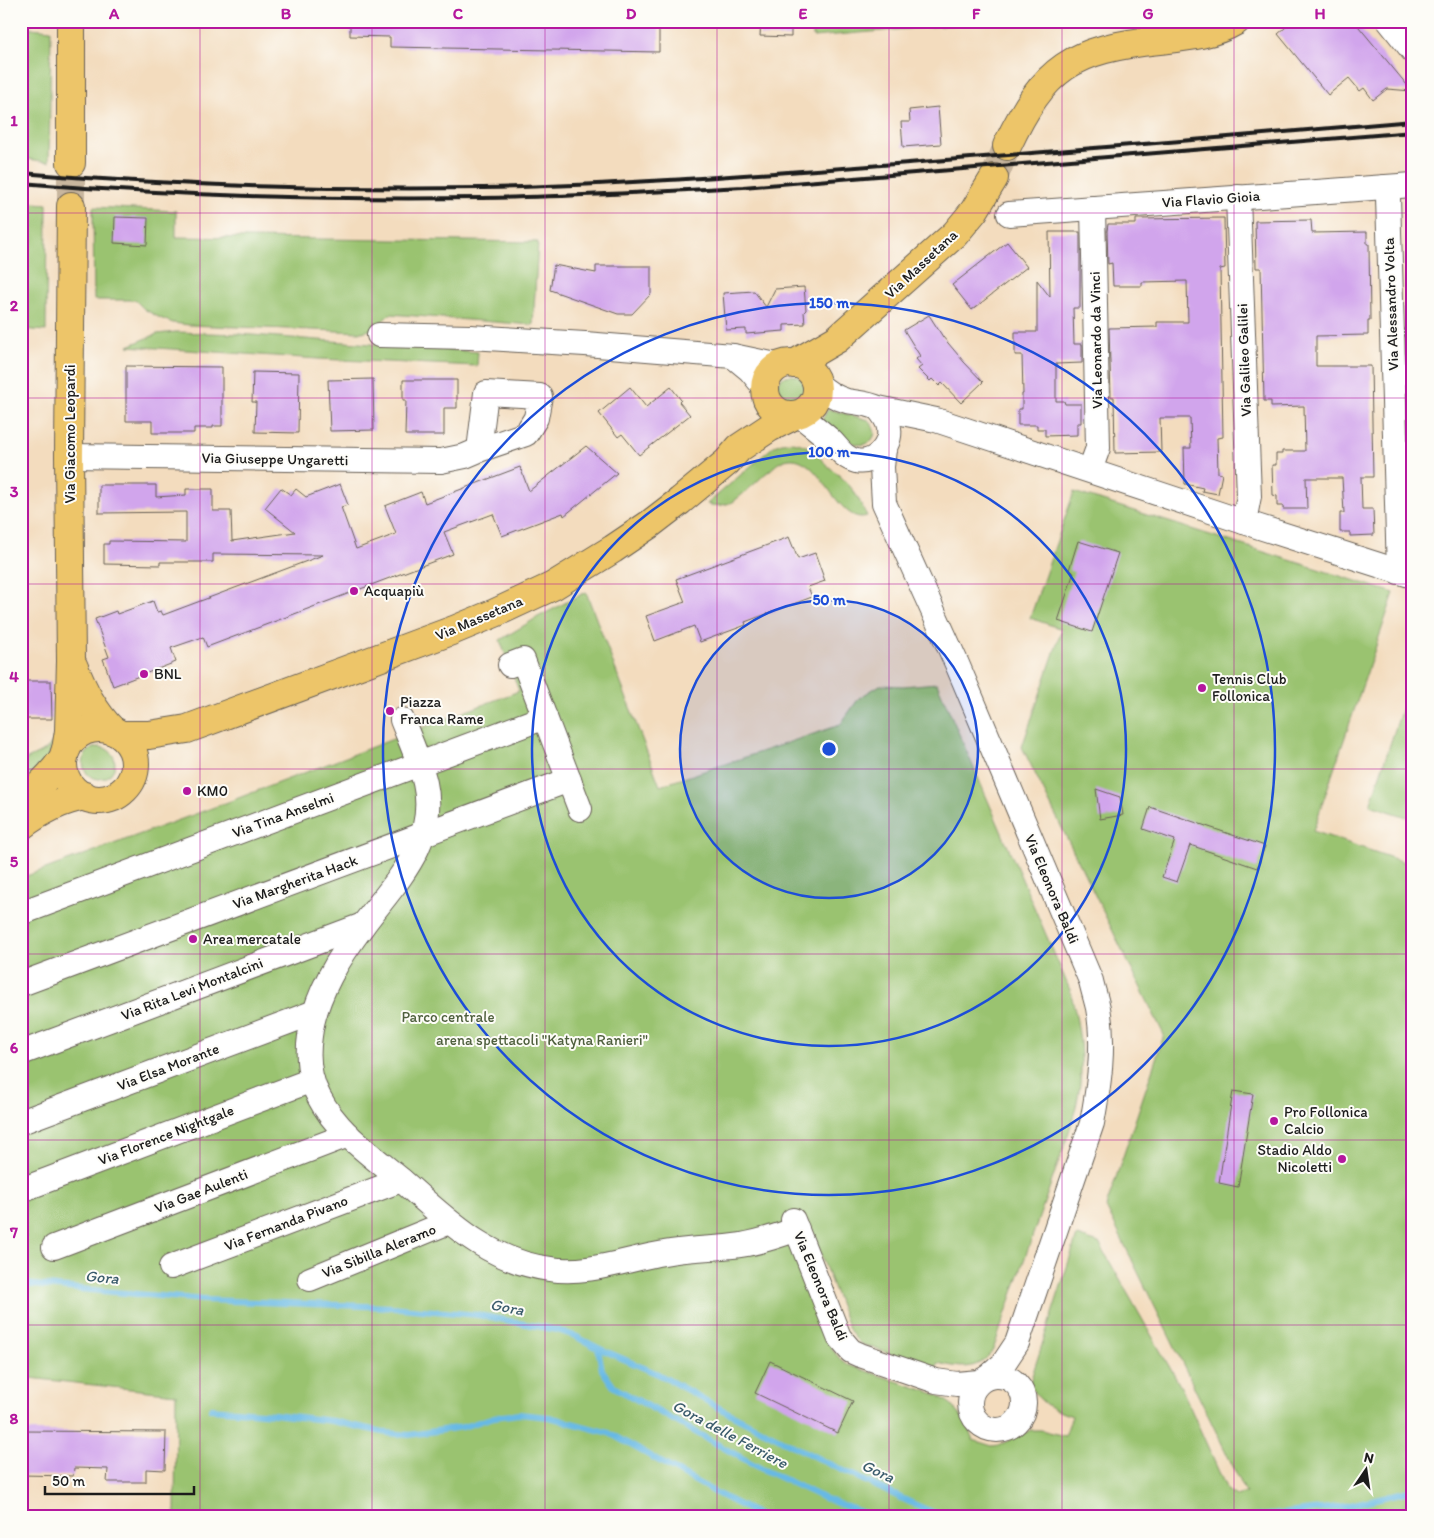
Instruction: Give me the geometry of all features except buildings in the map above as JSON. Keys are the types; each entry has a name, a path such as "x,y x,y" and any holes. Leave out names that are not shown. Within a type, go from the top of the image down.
{"main road":[{"path":"71,21 71,163"},
{"path":"1008,146 1025,110 1034,96 1056,73 1069,63 1104,48 1169,30 1215,31 1236,21"},
{"name":"Via Massetana","path":"740,448 755,421 770,374 837,340 955,234 974,211 994,178"},
{"name":"Via Giacomo Leopardi","path":"65,754 70,731 71,662 71,206"},
{"name":"Via Massetana","path":"117,733 149,735 187,729 454,630 553,586 650,524 727,462 740,448 769,428 810,407 815,400 817,392 816,382 837,340"},
{"path":"787,365 802,366 808,370 816,382"},
{"path":"766,391 768,401 779,413 797,415"},
{"name":"Via Giacomo Leopardi","path":"71,662 91,705 101,718 117,733"},
{"path":"21,801 54,773 71,742 78,735 95,728 104,728 117,733 130,745 135,765 131,781 116,796 106,799 95,799 85,796 78,792 68,780 65,773 65,754"},
{"name":"Via Massetana","path":"134,772 149,757 187,729"},
{"path":"21,826 55,805 69,799 85,796"}],"street":[{"path":"1389,21 1413,51"},
{"name":"Via Flavio Gioia","path":"1009,214 1413,185"},
{"name":"Via Alessandro Volta","path":"1385,187 1388,197 1406,574"},
{"name":"Via Galileo Galilei","path":"1238,197 1249,496 1244,522"},
{"name":"Via Leonardo da Vinci","path":"1090,470 1098,448 1093,208"},
{"path":"379,336 470,337 585,344 733,356 787,365"},
{"path":"733,356 754,375 766,391"},
{"path":"816,382 825,391 839,398 953,425 1406,574"},
{"path":"878,408 887,420 890,428 887,443"},
{"path":"797,415 830,440 862,472 884,503"},
{"path":"848,458 863,462 876,456 887,443 911,428 953,425"},
{"name":"Via Eleonora Baldi","path":"449,1222 471,1239 512,1260 553,1270 585,1269 666,1252 739,1245 766,1239 795,1225 839,1336 851,1351 860,1356 936,1381 958,1384 984,1380 1003,1364 1017,1343 1092,1123 1100,1069 1098,1008 1091,981 961,673 884,503 882,473 887,443"},
{"name":"Via Giuseppe Ungaretti","path":"70,456 441,461 465,456 479,450"},
{"path":"510,665 523,660 580,809"},
{"name":"Via Tina Anselmi","path":"21,913 545,717"},
{"path":"402,720 425,783 427,800 426,819 422,834 410,864 363,925 346,950 320,996 310,1035 309,1053 312,1080 318,1096 332,1118 348,1135 449,1222"},
{"name":"Via Margherita Hack","path":"21,984 568,780"},
{"name":"Via Rita Levi Montalcini","path":"21,1053 363,925"},
{"name":"Via Elsa Morante","path":"21,1122 315,1012"},
{"name":"Via Florence Nightgale","path":"21,1190 312,1080"},
{"name":"Via Gae Aulenti","path":"54,1248 348,1135"},
{"name":"Via Fernanda Pivano","path":"170,1267 401,1180"},
{"name":"Via Sibilla Aleramo","path":"310,1279 449,1222"},
{"name":"Via Eleonora Baldi","path":"1017,1343 1017,1385"},
{"path":"999,1376 1009,1378 1017,1385 1022,1394 1024,1405 1015,1423 1006,1428 996,1429 986,1427 978,1422 971,1412 970,1401 973,1391 984,1380 999,1376"},
{"name":"Via Eleonora Baldi","path":"936,1381 971,1412"}],"green space":[{"path":"813,21 998,21 813,37"},
{"path":"21,27 51,30 49,162 21,158"},
{"path":"21,202 47,204 46,331 21,329"},
{"path":"93,207 176,211 176,237 538,242 533,325 390,314 374,329 362,332 173,323 144,309 135,300 94,300"},
{"path":"176,332 238,334 478,352 477,366 318,359 128,346 157,334"},
{"path":"791,375 802,379 806,390 802,401 791,405 780,401 776,390 780,379"},
{"path":"828,409 869,420 875,431 873,438 868,443 862,445 839,436 821,422"},
{"path":"793,442 809,448 850,486 867,516 856,516 845,509 816,473 806,464 794,459 778,463 733,502 720,505 707,504 774,446"},
{"path":"1074,492 1394,593 1313,831 1413,865 1413,1517 175,1517 176,1394 21,1377 21,878 220,805 519,691 500,640 538,617 586,592 660,786 840,725 859,698 880,685 903,686 937,683 1070,990 1077,1020 1081,1051 1080,1087 1077,1102 1064,1146 993,1350 981,1362 975,1365 961,1367 938,1363 936,1369 861,1344 849,1329 808,1221 785,1228 832,1349 848,1365 938,1395 952,1405 966,1422 973,1440 992,1446 999,1445 1031,1430 1041,1430 1065,1436 1072,1416 1058,1411 1041,1400 1030,1382 1077,1236 1099,1243 1182,1389 1227,1490 1236,1496 1246,1493 1106,1207 1164,1035 1022,747 1062,629 1030,618"},
{"path":"1411,681 1413,682 1413,779 1409,799 1413,800 1413,819 1370,805"},
{"path":"53,741 48,760 21,783 21,762 46,750"},
{"path":"99,747 105,748 110,752 114,757 114,769 110,774 105,778 99,779 93,778 88,774 84,769 83,763 84,757 88,752 93,748"}],"waterway":[{"name":"Gora","path":"22,1284 205,1300 390,1307 478,1315 557,1330 575,1336 658,1374 723,1410 823,1461 944,1517"},
{"name":"Gora delle Ferriere","path":"598,1348 602,1370 614,1387 764,1470 826,1499 875,1517"},
{"path":"211,1409 332,1421 387,1433 409,1435 463,1427 494,1417 519,1414 549,1417 609,1433 763,1517"},
{"name":"Gora","path":"1255,1517 1346,1506 1413,1490"}],"tunnel":[{"path":"994,178 1007,146"},
{"path":"71,163 71,206"}],"railway":[{"path":"21,173 136,181 310,188 535,187 690,179 896,164 1413,121"},
{"path":"21,183 136,191 309,198 580,195 743,187 1413,132"}],"place":[{"name":"Acquapiù","path":"354,591"},
{"name":"BNL","path":"144,674"},
{"name":"Tennis Club Follonica","path":"1202,688"},
{"name":"Piazza Franca Rame","path":"390,711"},
{"name":"KM0","path":"187,791"},
{"name":"Area mercatale","path":"193,939"},
{"name":"Pro Follonica Calcio","path":"1274,1121"},
{"name":"Stadio Aldo Nicoletti","path":"1342,1159"}],"park label":[{"name":"Parco centrale","path":"448,1017"},
{"name":"arena spettacoli \"Katyna Ranieri\"","path":"542,1040"}]}
